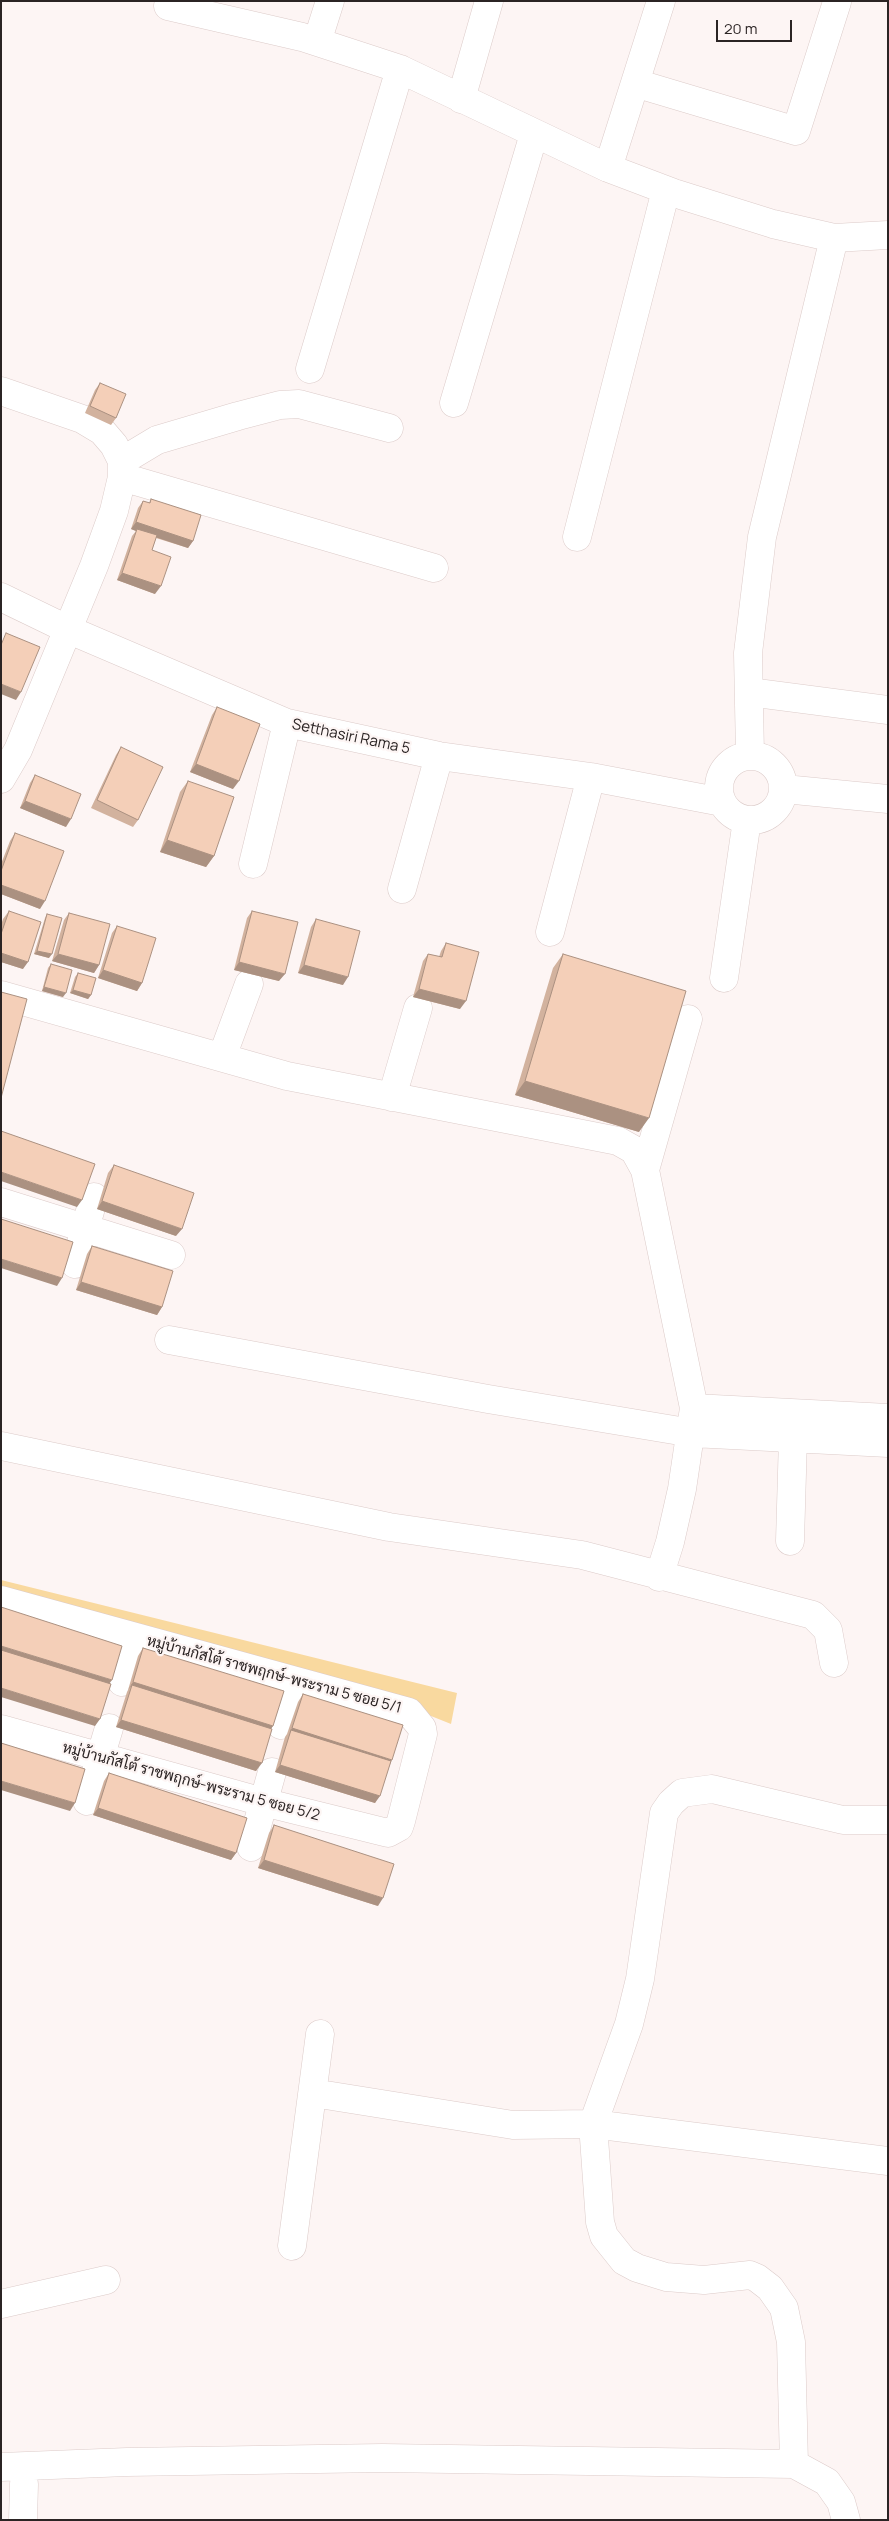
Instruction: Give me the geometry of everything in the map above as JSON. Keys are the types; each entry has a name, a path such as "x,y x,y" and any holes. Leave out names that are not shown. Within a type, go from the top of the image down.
{"street":[{"path":"169,1 168,6 317,42 400,70 608,168 666,190 773,224 834,238 888,235"},
{"path":"317,42 330,1"},
{"path":"461,99 488,1"},
{"path":"608,168 661,1"},
{"path":"635,83 796,131 837,2"},
{"path":"310,369 400,70"},
{"path":"454,403 534,134"},
{"path":"577,537 666,190"},
{"path":"750,755 748,653 762,537 834,238"},
{"path":"1,391 82,420 102,431 114,445 122,469 114,510 94,566 18,750 1,779"},
{"path":"122,469 157,440 238,416 280,406 299,404 389,428"},
{"path":"122,469 434,568"},
{"name":"Setthasiri Rama 5","path":"1,597 67,629 287,723 439,756 591,777 722,802 728,811 748,820"},
{"path":"749,692 888,710"},
{"path":"254,864 287,723"},
{"path":"722,802 719,792 723,771 730,763 750,755 761,756 770,761 780,774 784,789 782,800 768,816 748,820 724,978"},
{"path":"402,889 439,756"},
{"path":"550,932 591,777"},
{"path":"784,789 888,799"},
{"path":"222,1057 249,984"},
{"path":"1,995 287,1076 618,1141 634,1150 645,1170 693,1421 670,1542 658,1577"},
{"path":"392,1097 418,1008"},
{"path":"645,1170 688,1019"},
{"path":"74,1264 94,1197"},
{"path":"1,1202 171,1255"},
{"path":"170,1340 488,1400 693,1421 793,1438 888,1442"},
{"path":"693,1421 888,1418"},
{"path":"790,1541 793,1438"},
{"path":"1,1446 389,1527 582,1555 658,1577 813,1615 828,1630 834,1663"},
{"name":"หมู่บ้านกัสโต้ ราชพฤกษ์-พระราม 5 ซอย 5/1","path":"1,1600 409,1712 422,1728 423,1734 401,1821 394,1832 382,1833"},
{"path":"122,1682 136,1638"},
{"path":"281,1725 293,1681"},
{"path":"87,1801 109,1728"},
{"name":"หมู่บ้านกัสโต้ ราชพฤกษ์-พระราม 5 ซอย 5/2","path":"1,1729 382,1833"},
{"path":"251,1848 272,1772"},
{"path":"794,2464 791,2342 784,2308 770,2288 750,2275 704,2280 666,2277 637,2268 624,2261 604,2236 600,2222 593,2124 628,2024 640,1978 664,1813 671,1803 682,1793 712,1789 844,1820 888,1820"},
{"path":"292,2246 320,2034"},
{"path":"313,2094 513,2125 593,2124 888,2161"},
{"path":"1,2304 106,2280"},
{"path":"1,2467 126,2462 382,2458 794,2464 827,2482 841,2502 846,2520"},
{"path":"22,2520 24,2484"}],"shaded area":[{"path":"1,1580 457,1693 451,1724 401,1704 1,1593"}],"building":[{"path":"100,383 126,394 116,418 90,406"},
{"path":"151,499 201,515 193,541 136,522 143,501 150,503"},
{"path":"137,529 157,535 152,550 171,557 161,586 122,573"},
{"path":"6,633 40,647 21,692 1,684 1,645"},
{"path":"217,707 260,724 239,781 196,764"},
{"path":"121,747 163,767 138,820 97,800"},
{"path":"35,775 81,794 71,819 25,801"},
{"path":"188,781 234,797 214,856 167,840"},
{"path":"15,833 64,851 45,901 1,885 1,871"},
{"path":"9,911 41,922 28,962 1,953 1,934"},
{"path":"252,911 298,922 285,974 239,962"},
{"path":"69,913 110,924 99,965 58,954"},
{"path":"47,914 62,918 52,954 37,951"},
{"path":"316,919 360,931 348,977 304,965"},
{"path":"117,926 156,938 142,983 103,970"},
{"path":"446,943 479,952 466,1001 419,989 428,954 442,957"},
{"path":"563,954 686,991 649,1118 525,1081"},
{"path":"51,964 72,970 66,993 44,987"},
{"path":"78,973 96,978 91,995 73,990"},
{"path":"1,992 27,999 1,1098"},
{"path":"1,1131 95,1164 82,1200 1,1172"},
{"path":"114,1165 194,1193 182,1229 102,1201"},
{"path":"1,1219 73,1242 62,1278 1,1259"},
{"path":"92,1246 173,1271 162,1307 81,1282"},
{"path":"1,1607 122,1646 112,1680 1,1646"},
{"path":"143,1648 284,1691 273,1726 133,1682"},
{"path":"1,1650 111,1684 100,1719 1,1688"},
{"path":"132,1685 272,1729 262,1763 121,1720"},
{"path":"303,1694 403,1725 392,1760 292,1728"},
{"path":"291,1730 391,1761 380,1796 280,1765"},
{"path":"1,1743 85,1769 75,1803 1,1781"},
{"path":"109,1773 247,1818 236,1853 98,1808"},
{"path":"274,1825 394,1864 383,1898 264,1860"}]}
